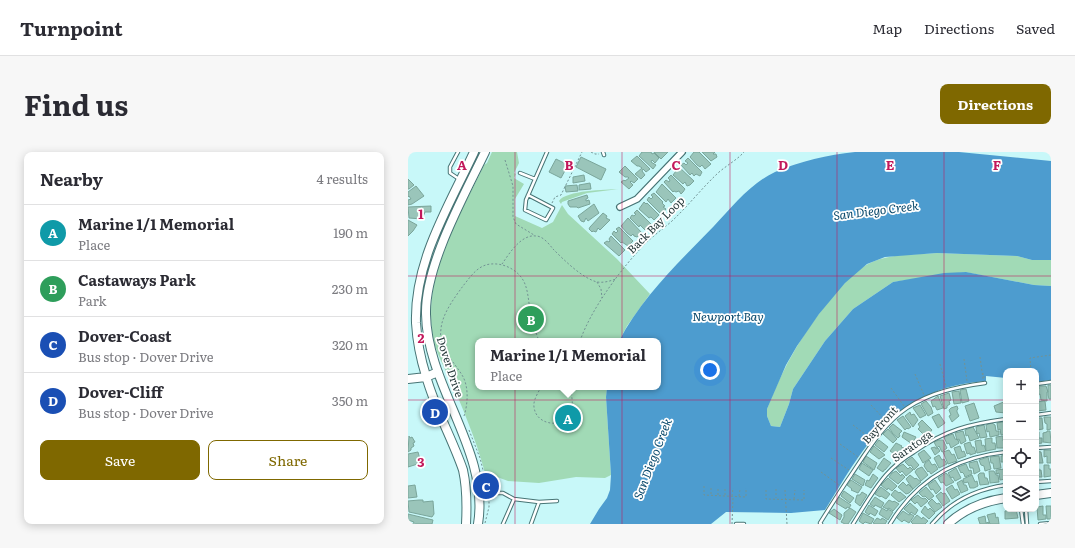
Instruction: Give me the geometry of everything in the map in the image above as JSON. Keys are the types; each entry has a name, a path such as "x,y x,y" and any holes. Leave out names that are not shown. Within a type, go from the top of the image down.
{"street":[{"name":"Dover Drive","path":"466,524 466,483 463,470 426,377 417,336 416,324 419,287 425,262 434,238 474,152"},
{"name":"Dover Drive","path":"478,524 480,514 479,493 471,453 438,372 428,339 426,313 429,289 435,265 446,235 485,152"},
{"path":"620,207 637,199 682,152"},
{"path":"408,380 426,377 438,372"},
{"path":"1039,495 1051,493"},
{"path":"948,524 968,510 982,504 1003,499"}],"lane":[{"path":"458,152 449,170 450,173 461,180"},
{"path":"528,195 553,208 546,220 524,210 526,200 528,195 535,179 547,152"},
{"path":"520,173 535,179"},
{"path":"1039,384 1051,382"},
{"name":"Bayfront","path":"820,524 871,445 888,425 906,408 941,392 959,386 985,383"},
{"path":"1039,415 1051,413"},
{"name":"Saratoga","path":"853,524 886,475 905,458 932,440 956,429 984,422 1003,419"},
{"path":"1039,448 1051,447"},
{"path":"890,524 896,514 914,493 951,466 973,458 1003,453"},
{"path":"1039,482 1051,481"},
{"path":"932,524 948,509 963,498 975,492 1003,485"},
{"path":"479,493 503,492 514,499 539,502 557,501"},
{"path":"504,524 514,499"},
{"path":"531,524 539,502"},
{"path":"1021,512 1023,524"},
{"path":"1026,512 1027,524"},
{"path":"1040,524 1051,523"},
{"path":"736,524 744,524"}],"path":[{"path":"550,206 555,197 561,195 582,152"},
{"path":"591,152 595,154 604,153"},
{"name":"Back Bay Loop","path":"582,338 602,299 646,242 671,222 719,172 739,158 744,152"},
{"path":"505,160 514,186 513,217 516,224 534,235 540,236 574,268 588,278 597,282 605,282 616,279"},
{"path":"502,264 518,244 526,238 534,235"},
{"path":"458,422 464,415 467,402 465,382 446,352 441,335 441,325 456,298 476,270 487,265 502,264 516,272 524,282 531,315 538,338"},
{"path":"597,282 601,289 602,299"},
{"path":"1031,368 1030,358 1051,355"},
{"path":"980,357 983,380"},
{"path":"964,359 967,382 972,381"},
{"path":"940,364 946,386"},
{"path":"451,377 451,374 458,370"},
{"path":"915,374 924,395 920,398"},
{"path":"982,374 984,374 985,383"},
{"path":"891,388 904,407"},
{"path":"540,390 534,400 535,412 537,416 550,424 564,421 571,413 571,390"},
{"path":"871,405 887,421 883,425"},
{"path":"853,425 871,438"},
{"path":"840,444 858,457 856,460"},
{"path":"831,458 849,471"},
{"path":"821,472 840,485 837,489"},
{"path":"704,486 704,495 739,497 746,497 746,488"},
{"path":"711,486 711,495"},
{"path":"718,487 718,495"},
{"path":"725,488 725,496"},
{"path":"732,524 733,488"},
{"path":"739,497 740,488"},
{"path":"766,490 766,499 794,500 804,500 804,490"},
{"path":"776,490 776,499"},
{"path":"785,490 788,524"},
{"path":"794,500 795,490"}],"green space":[{"path":"492,152 517,152 519,163 514,173 516,174 514,178 524,184 515,199 515,216 542,228 553,222 562,205 568,214 617,259 650,294 627,326 621,338 475,338 475,390 607,390 611,475 605,478 576,477 539,483 508,481 489,474 489,472 485,473 468,423 449,376 435,347 431,315 433,292 438,270 454,226 484,165 487,163"},
{"path":"619,189 587,193 562,202 561,204 559,201 563,197 578,193 596,190"},
{"path":"937,253 1017,256 1032,260 1051,260 1051,286 1034,285 965,272 893,282 853,309 825,341 793,389 780,427 771,426 767,416 767,409 780,378 796,348 814,320 846,282 863,267 876,260 893,256"}],"water":[{"name":"Newport Bay","path":"855,152 959,152 1051,161 1051,260 1032,260 1017,256 937,253 885,257 867,264 845,283 819,314 797,346 786,365 767,409 767,416 771,426 780,427 793,389 825,341 853,309 893,282 944,273 966,272 1034,285 1051,286 1051,380 1039,382 1039,368 1003,368 1003,378 986,376 986,381 952,386 914,402 897,414 870,442 825,510 791,513 726,512 711,524 590,524 607,498 610,490 611,475 607,390 661,390 661,338 621,338 628,325 662,280 742,196 758,182 775,172 824,157"}],"building":[{"path":"642,152 654,153 659,158 655,163 652,160 651,162 656,165 653,169 639,156"},
{"path":"654,152 668,152 661,159"},
{"path":"694,152 699,152 711,164 705,169 702,165 700,167 697,165 690,157"},
{"path":"702,152 715,152 713,154 716,154 717,157 711,161"},
{"path":"637,156 650,169 646,172 643,169 642,171 645,175 641,179 635,174 642,168 631,161"},
{"path":"581,157 606,169 601,180 576,167"},
{"path":"688,158 702,172 700,176 696,174 694,176 692,173 690,175 681,165 684,163 686,165 688,163 685,161"},
{"path":"556,159 568,165 561,178 549,172"},
{"path":"625,166 638,179 634,183 631,181 630,182 633,185 629,189 621,182 629,178 625,177 619,172"},
{"path":"679,167 694,181 690,185 687,186 685,182 683,184 673,175"},
{"path":"584,175 585,181 573,183 573,177"},
{"path":"671,175 685,189 681,194 679,191 673,192 664,182 666,180 669,182 670,180 668,178"},
{"path":"408,179 414,185 409,189 408,189"},
{"path":"590,183 591,189 579,190 579,185"},
{"path":"662,184 676,198 671,203 668,199 666,202 656,192"},
{"path":"577,185 578,191 566,192 565,186"},
{"path":"416,186 424,196 408,205 408,200 411,199 409,196 408,197 408,192"},
{"path":"654,193 665,206 663,207 666,209 662,214 647,200 649,197 651,199 653,197 651,195"},
{"path":"587,195 588,198 586,201 589,200 590,204 578,208 570,207 568,204 568,201"},
{"path":"644,202 646,204 647,203 659,215 654,220 651,217 649,218 639,209"},
{"path":"594,204 599,213 588,221 586,218 584,222 581,221 578,216"},
{"path":"431,206 431,212 425,212 422,219 409,218 408,207"},
{"path":"637,210 651,224 645,230 640,225 639,227 630,218 632,215 634,216 636,214 634,213"},
{"path":"603,213 607,216 606,218 610,220 600,230 598,228 596,232 592,232 589,229 590,227"},
{"path":"628,218 642,233 637,237 633,234 631,236 621,226"},
{"path":"408,220 417,225 408,236"},
{"path":"619,227 633,241 628,246 622,242 621,243 612,234 614,231 616,233 618,231 616,229"},
{"path":"611,236 625,250 619,256 604,243 610,241 609,239"},
{"path":"1048,385 1051,385 1051,399 1049,399 1048,395"},
{"path":"1039,386 1046,386 1048,392 1047,401 1041,400"},
{"path":"966,389 969,401 962,403 960,390"},
{"path":"959,391 961,403 954,404 952,392"},
{"path":"949,393 951,400 949,401 950,404 944,409 940,396"},
{"path":"938,396 943,408 937,410 935,406 933,407 931,401"},
{"path":"926,401 931,407 933,413 928,416 921,404"},
{"path":"1045,401 1046,410 1039,411 1039,402"},
{"path":"1003,402 1003,413 996,412 994,406"},
{"path":"974,403 979,418 970,421 965,406"},
{"path":"920,405 926,415 920,418 913,408"},
{"path":"957,406 959,416 952,422 949,416 951,415 949,410"},
{"path":"910,412 911,415 914,414 918,420 913,427 905,416"},
{"path":"939,414 945,423 938,428 932,417"},
{"path":"903,416 911,427 905,430 897,420"},
{"path":"1044,417 1051,417 1051,429 1047,430 1047,424 1045,423"},
{"path":"1039,418 1042,418 1043,429 1039,430"},
{"path":"922,420 932,430 926,437 918,429 920,427 918,424"},
{"path":"1003,422 1003,435 1001,435 1000,429 998,430 997,423"},
{"path":"992,423 995,425 996,431 999,431 999,435 990,437 989,431 987,432 986,425"},
{"path":"893,424 902,431 898,438 889,428"},
{"path":"984,425 987,437 980,438 979,433 977,434 976,427"},
{"path":"973,427 979,438 970,441 968,435 966,436 965,430"},
{"path":"888,429 897,439 893,443 883,434"},
{"path":"963,431 966,441 961,444 959,439 957,440 955,433"},
{"path":"1050,431 1051,443 1043,442 1043,433"},
{"path":"904,432 916,437 912,444 902,437"},
{"path":"953,434 959,443 951,448 949,443 947,444 944,437"},
{"path":"409,436 410,438 412,437 415,442 413,443 414,446 408,452"},
{"path":"1003,436 1003,448 997,448 996,437"},
{"path":"992,438 992,443 995,443 996,449 986,451 985,439"},
{"path":"1039,438 1042,438 1042,443 1039,444"},
{"path":"879,440 888,447 884,452 875,445"},
{"path":"943,440 947,448 942,452 939,446 937,448 934,442"},
{"path":"981,440 982,446 984,445 986,451 977,453 975,441"},
{"path":"970,442 976,453 970,455 970,453 967,454 964,444"},
{"path":"896,443 904,448 900,453 898,451 896,455 890,451"},
{"path":"874,446 885,455 879,459 870,452"},
{"path":"960,446 962,452 964,451 966,456 958,459 954,448"},
{"path":"935,447 940,451 935,455 931,448"},
{"path":"924,450 931,458 923,463 918,454"},
{"path":"949,450 952,455 954,454 957,461 948,464 943,452"},
{"path":"1044,450 1051,450 1051,463 1047,463 1047,456 1044,457"},
{"path":"418,452 421,463 408,467 408,454"},
{"path":"1039,452 1041,452 1043,463 1039,463"},
{"path":"939,455 947,464 939,468 934,458"},
{"path":"866,456 877,463 874,470 863,462"},
{"path":"999,456 1001,468 994,469 990,457"},
{"path":"1001,456 1003,456 1003,462 1001,462"},
{"path":"912,457 919,465 914,470 911,465 909,466 905,462"},
{"path":"988,457 991,469 985,471 984,466 981,465 979,460"},
{"path":"884,458 891,463 883,472 877,468"},
{"path":"929,460 932,465 935,464 938,469 931,474 924,466"},
{"path":"977,461 980,471 974,474 973,468 970,468 969,463"},
{"path":"862,463 873,470 869,476 859,469"},
{"path":"903,464 908,469 910,467 913,470 906,476 902,471 900,473 896,468"},
{"path":"966,464 969,471 971,470 972,474 965,477 958,467"},
{"path":"1044,465 1049,465 1049,469 1051,469 1051,476 1044,477"},
{"path":"922,467 928,475 921,481 915,472 917,469"},
{"path":"956,468 961,478 955,481 948,473"},
{"path":"1003,469 1003,480 1000,480 999,473 996,474 996,470"},
{"path":"1039,470 1041,470 1042,477 1039,477"},
{"path":"896,471 901,476 902,474 905,477 898,484 889,477"},
{"path":"989,471 994,471 996,475 998,475 999,482 990,483"},
{"path":"946,473 954,482 946,486 943,482 941,483 938,478"},
{"path":"980,473 984,473 989,484 980,485 978,475"},
{"path":"855,474 865,480 863,486 852,479"},
{"path":"873,474 878,478 871,488 865,485 867,480 869,481"},
{"path":"910,475 921,482 913,489 906,479"},
{"path":"972,475 975,482 977,481 978,486 970,488 968,482 964,483 963,479"},
{"path":"888,478 897,486 892,491 888,488 887,490 881,485"},
{"path":"851,480 862,487 858,493 851,490 852,489 847,485"},
{"path":"935,480 941,489 936,494 928,485"},
{"path":"962,480 968,490 961,493 957,483"},
{"path":"903,482 907,486 908,484 913,489 909,493 906,494 898,487"},
{"path":"415,485 417,497 408,498 408,486"},
{"path":"952,485 960,494 952,499 946,489"},
{"path":"881,487 890,494 886,499 875,494"},
{"path":"926,487 934,496 929,500 919,493"},
{"path":"895,490 906,497 899,502 891,495"},
{"path":"844,491 854,498 850,503 841,496"},
{"path":"862,492 867,495 860,506 855,502 857,495 860,495"},
{"path":"941,492 943,494 945,493 950,501 943,506 936,496"},
{"path":"918,495 928,501 921,507 917,502 915,504 911,500"},
{"path":"839,497 851,505 849,508 847,507 846,509 836,503"},
{"path":"875,497 884,503 881,508 875,505 874,507 870,504"},
{"path":"932,499 937,504 939,503 942,507 935,512 928,503"},
{"path":"423,500 423,502 433,501 434,514 432,517 409,512 408,501"},
{"path":"889,500 899,504 893,511 889,508 887,509 883,507"},
{"path":"910,503 918,510 915,515 911,512 910,514 904,509"},
{"path":"869,505 878,511 875,516 870,513 869,515 865,512"},
{"path":"925,506 928,510 930,508 935,513 929,519 921,512"},
{"path":"1043,506 1043,515 1046,515 1046,519 1038,520 1037,512 1039,512 1039,507"},
{"path":"1046,506 1051,506 1051,519 1047,519"},
{"path":"850,508 856,512 848,524 845,524 841,522 844,517 844,513"},
{"path":"882,508 893,512 888,520 879,514"},
{"path":"834,509 842,515 840,520 829,513"},
{"path":"903,511 914,516 909,523 904,520 902,522 897,518"},
{"path":"1005,512 1017,512 1018,518 1005,519"},
{"path":"863,513 874,519 871,524 865,522 863,524 859,521"},
{"path":"995,513 996,518 998,517 999,524 990,524 987,515"},
{"path":"408,514 433,520 432,524 413,524 414,522 408,520"},
{"path":"917,515 928,521 925,524 913,524 911,522"},
{"path":"985,516 986,523 989,522 989,524 980,524 978,518"},
{"path":"877,518 881,520 882,518 887,521 885,524 873,523"}],"place":[{"name":"Castaways Park","path":"531,319"},
{"name":"Dover-Cliff","path":"435,412"},
{"name":"Marine 1/1 Memorial","path":"568,418"},
{"name":"Dover-Coast","path":"486,486"}],"water label":[{"name":"San Diego Creek","path":"876,211"},
{"name":"San Diego Creek","path":"653,459"}]}
